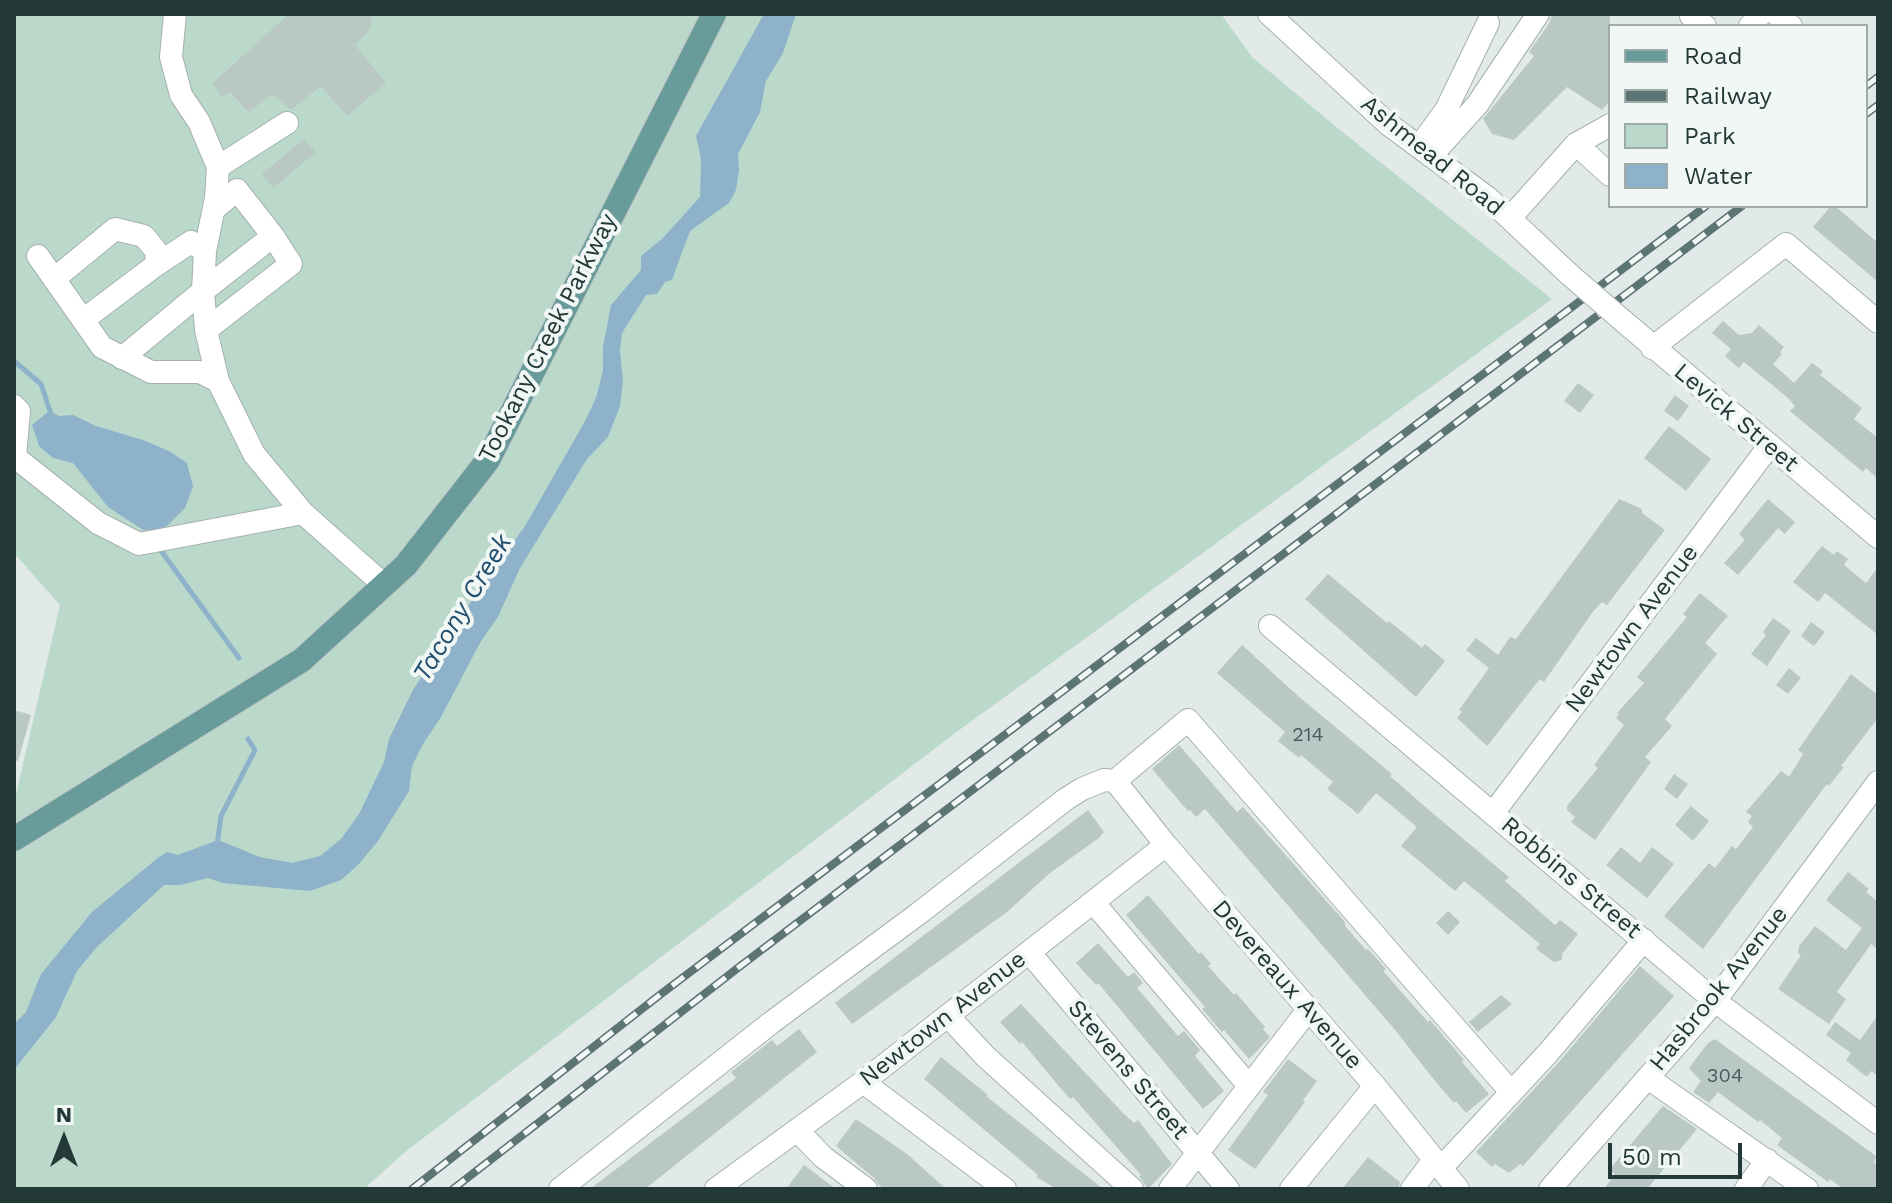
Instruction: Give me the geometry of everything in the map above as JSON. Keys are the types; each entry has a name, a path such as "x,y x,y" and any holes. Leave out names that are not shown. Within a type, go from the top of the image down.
{"main road":[{"name":"Tookany Creek Parkway","path":"14,839 302,660 406,565 488,460 714,14"}],"street":[{"path":"175,14 171,57 181,95 199,122 218,167 214,209 205,251 203,291 206,330 218,381 254,454 303,513 384,585"},
{"name":"Ashmead Road","path":"1269,14 1388,124 1488,198 1596,298"},
{"path":"1425,152 1477,105 1538,14"},
{"path":"1425,152 1488,23"},
{"path":"218,167 287,123"},
{"path":"1510,218 1576,144 1608,126"},
{"path":"1576,144 1608,173"},
{"path":"206,330 291,264 237,190 214,209"},
{"path":"54,279 115,229 144,236 157,252 156,265"},
{"path":"122,358 273,236"},
{"path":"83,320 191,242 205,251"},
{"path":"1652,348 1786,244 1878,322"},
{"path":"38,256 102,347 151,372 200,372 218,381"},
{"name":"Levick Street","path":"1596,298 1878,537"},
{"path":"14,406 19,411 15,457 98,523 139,544 303,513"},
{"name":"Newtown Avenue","path":"1494,812 1770,445"},
{"name":"Robbins Street","path":"1270,626 1715,1001 1878,1123"},
{"path":"560,1189 772,1022 1066,799 1104,780 1115,781 1188,720 1511,1092"},
{"name":"Devereaux Avenue","path":"1115,781 1166,845 1375,1086 1458,1189"},
{"name":"Hasbrook Avenue","path":"1550,1189 1715,1001 1878,782"},
{"name":"Newtown Avenue","path":"725,1187 1166,845"},
{"path":"1093,902 1249,1086"},
{"path":"1412,1189 1511,1092 1644,940"},
{"name":"Stevens Street","path":"1029,952 1228,1189"},
{"path":"1170,1189 1308,1010"},
{"path":"948,1016 985,1056 1132,1189"},
{"path":"1648,1078 1807,1189"},
{"path":"863,1082 1005,1189"},
{"path":"1291,1189 1375,1086"},
{"path":"797,1130 823,1157 866,1189"},
{"path":"1746,1189 1767,1160"}],"green space":[{"path":"14,14 1221,14 1252,57 1552,299 958,731 405,1152 364,1189 14,1189 14,803 60,605 14,553"}],"water":[{"path":"764,14 796,14 783,53 766,81 760,112 738,154 736,190 729,203 690,231 672,280 665,282 657,294 646,295 622,333 620,406 608,437 587,459 520,568 498,617 481,641 441,717 423,744 412,766 409,791 378,841 341,880 310,891 222,883 208,878 180,885 164,885 96,948 77,971 56,1017 14,1070 14,1024 26,1012 41,974 92,912 159,857 167,852 178,855 218,840 260,857 292,863 320,856 341,839 359,814 384,762 389,739 413,690 525,526 584,423 596,398 603,370 603,347 611,305 641,270 641,256 662,239 700,197 701,159 696,136"},
{"path":"49,411 59,416 73,415 96,426 143,440 187,463 193,486 185,508 164,529 143,530 108,507 73,463 53,458 39,446 32,425"}],"building":[{"path":"289,14 372,14 370,29 355,45 386,83 347,116 321,86 291,110 272,94 249,112 230,92 222,97 213,83"},
{"path":"1552,14 1610,14 1608,103 1602,110 1567,87 1514,140 1492,134 1483,119 1534,56 1529,52 1550,22"},
{"path":"304,139 316,152 273,188 262,174"},
{"path":"1829,208 1837,208 1878,243 1878,282 1813,227"},
{"path":"1723,321 1739,335 1752,333 1759,325 1784,347 1773,364 1794,383 1812,363 1823,371 1820,375 1862,408 1854,419 1878,438 1878,479 1866,468 1863,472 1790,411 1795,406 1787,397 1744,362 1739,368 1725,356 1731,349 1712,333"},
{"path":"1578,383 1594,395 1580,413 1564,401"},
{"path":"1675,395 1689,406 1678,421 1664,411"},
{"path":"1669,426 1711,459 1686,491 1644,458"},
{"path":"1619,499 1642,509 1642,513 1665,530 1607,605 1602,602 1592,613 1544,682 1540,679 1487,746 1457,718 1462,712 1459,710 1489,668 1466,650 1476,638 1498,655 1510,637 1516,639"},
{"path":"1768,499 1795,522 1785,534 1778,528 1738,575 1724,563 1745,540 1739,534"},
{"path":"1822,546 1834,555 1837,551 1848,559 1844,565 1866,583 1878,567 1878,635 1825,593 1818,602 1793,582"},
{"path":"1328,574 1387,623 1389,621 1422,648 1425,644 1445,661 1416,697 1305,599"},
{"path":"1700,593 1728,616 1705,643 1717,654 1665,719 1672,726 1645,757 1651,762 1595,840 1571,822 1575,817 1567,806 1598,768 1594,765 1624,725 1616,718 1617,713 1644,683 1637,677 1687,617 1683,614"},
{"path":"1773,618 1791,631 1767,666 1751,654 1766,635 1763,632"},
{"path":"1811,622 1825,632 1814,646 1801,636"},
{"path":"1242,645 1509,877 1505,881 1555,925 1560,920 1578,934 1562,954 1562,960 1554,962 1540,952 1536,948 1540,944 1464,881 1455,891 1401,846 1417,827 1376,793 1358,814 1327,789 1333,782 1301,755 1299,758 1278,741 1285,732 1217,673"},
{"path":"1789,668 1801,678 1788,694 1776,685"},
{"path":"1851,674 1878,695 1878,718 1841,766 1844,767 1829,786 1827,784 1703,949 1664,916 1709,863 1715,868 1732,846 1736,849 1753,827 1748,822 1752,816 1746,812 1781,771 1789,777 1803,754 1798,750"},
{"path":"14,710 31,715 18,761 14,760"},
{"path":"1179,745 1237,812 1243,807 1366,950 1386,969 1383,971 1428,1022 1430,1020 1489,1094 1466,1113 1456,1101 1454,1103 1205,809 1196,817 1188,811 1152,769"},
{"path":"1674,774 1688,784 1677,799 1664,789"},
{"path":"1691,806 1709,821 1693,841 1675,825"},
{"path":"1088,810 1104,832 1099,838 1050,873 1007,912 852,1024 835,1003"},
{"path":"1621,847 1640,863 1652,847 1674,864 1647,898 1606,865"},
{"path":"1848,872 1869,889 1866,892 1878,902 1878,950 1871,944 1837,992 1846,999 1829,1024 1778,989 1801,955 1798,953 1799,946 1815,926 1846,950 1862,928 1826,900"},
{"path":"1148,895 1265,1027 1263,1029 1270,1037 1249,1059 1202,1009 1205,1007 1126,915"},
{"path":"1448,911 1460,922 1448,935 1436,923"},
{"path":"1098,943 1128,977 1134,972 1143,983 1137,988 1178,1036 1184,1031 1200,1050 1195,1056 1224,1091 1203,1109 1098,983 1096,985 1076,963"},
{"path":"1640,966 1674,996 1523,1166 1520,1164 1509,1173 1495,1164 1492,1167 1476,1152 1559,1062"},
{"path":"1501,995 1512,1004 1478,1032 1469,1022"},
{"path":"1021,1004 1123,1113 1134,1123 1138,1120 1172,1164 1148,1189 1141,1175 1073,1097 1068,1097 1022,1042 1020,1044 1000,1022"},
{"path":"1878,1015 1878,1076 1871,1071 1868,1076 1846,1060 1851,1053 1826,1035 1835,1022 1860,1040"},
{"path":"799,1029 817,1052 645,1189 590,1189 736,1078 731,1072 772,1040 777,1046"},
{"path":"1715,1039 1876,1156 1874,1163 1878,1165 1878,1189 1843,1189 1830,1179 1828,1182 1777,1145 1782,1138 1760,1120 1758,1122 1718,1092 1709,1103 1693,1092 1701,1081 1689,1068 1708,1043"},
{"path":"941,1057 1103,1189 1057,1189 1036,1177 1038,1175 924,1079"},
{"path":"1288,1059 1317,1081 1255,1169 1228,1150 1268,1095 1263,1092"},
{"path":"1663,1106 1697,1129 1647,1189 1604,1189 1615,1174 1609,1170"},
{"path":"856,1119 907,1154 946,1189 885,1189 879,1185 836,1146"},
{"path":"1368,1157 1400,1182 1398,1189 1342,1189"},
{"path":"804,1165 836,1189 786,1189"}],"waterway":[{"path":"14,361 41,384 51,414"},
{"path":"159,548 239,658"},
{"path":"217,845 221,816 255,750 248,739"}],"railway":[{"path":"1868,84 1878,77"},
{"path":"1868,112 1878,105"},
{"path":"412,1189 661,994 1703,208"},
{"path":"453,1189 743,964 1739,208"}],"water label":[{"name":"Tacony Creek","path":"463,608"}]}
